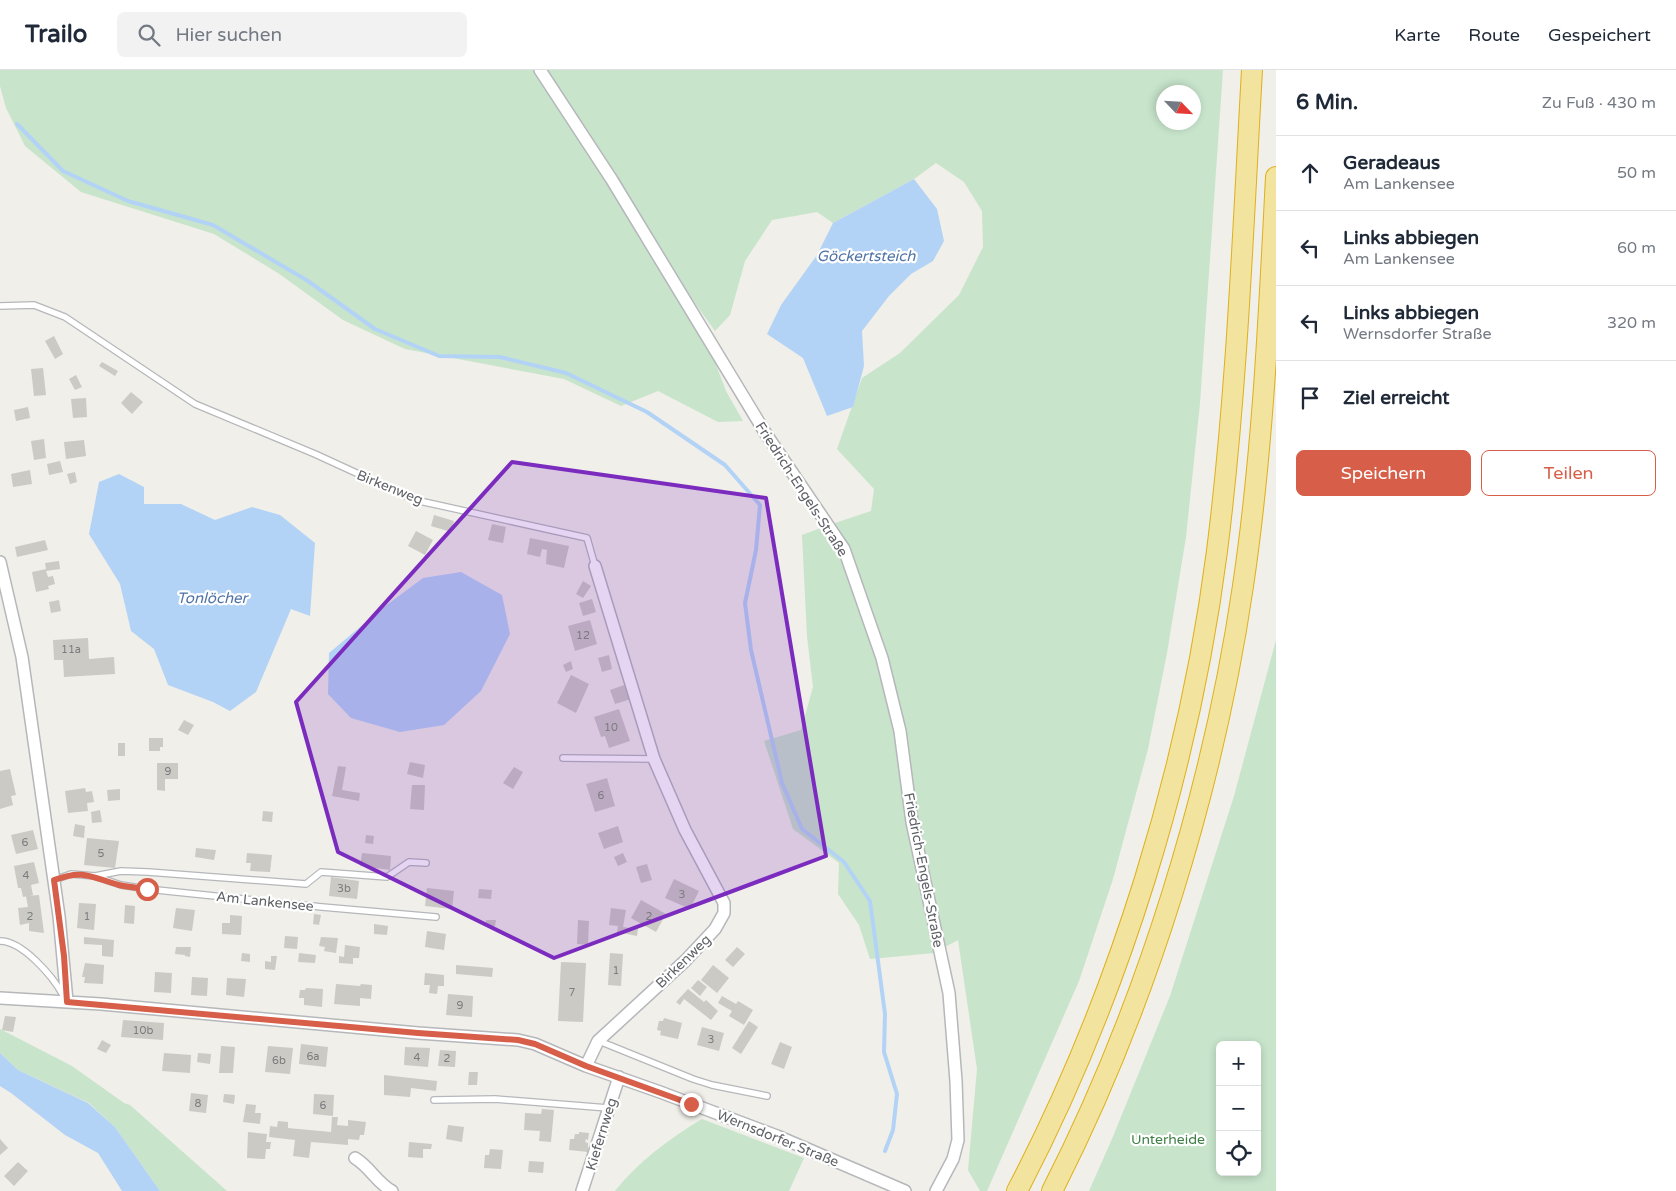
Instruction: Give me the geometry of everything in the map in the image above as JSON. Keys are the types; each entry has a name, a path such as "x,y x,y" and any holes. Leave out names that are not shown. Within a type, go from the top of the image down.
{"highway":[{"path":"1017,1191 1061,1100 1111,977 1156,838 1190,704 1205,626 1222,508 1235,354 1252,70"},
{"path":"1052,1191 1104,1078 1144,976 1168,908 1213,742 1243,587 1252,515 1262,419 1274,240 1276,177"}],"street":[{"name":"Friedrich-Engels-Straße","path":"540,70 612,180 766,434 844,549 882,658 900,731 912,822 949,993 956,1081 958,1140 953,1159 936,1191"},
{"path":"0,562 22,657 64,956 67,1002"},
{"name":"Birkenweg","path":"586,1066 598,1041 716,930 724,913 724,902 684,830 654,759 595,566"},
{"name":"Wernsdorfer Straße","path":"0,998 518,1040 535,1044 586,1066 777,1136 905,1191"},
{"name":"Kiefernweg","path":"582,1191 619,1078"},
{"path":"355,1158 363,1163 383,1186 392,1191"}],"lane":[{"name":"Birkenweg","path":"0,306 34,305 65,316 195,404 415,500 587,538 595,566"},
{"path":"563,758 654,759"},
{"name":"Am Lankensee","path":"95,876 121,871 148,872 306,884 321,872 387,877 409,862 426,863"},
{"name":"Am Lankensee","path":"54,880 71,874 95,876 121,885 147,889 436,917"},
{"path":"0,942 6,942 20,948 56,982 67,1002"},
{"path":"598,1041 693,1079 712,1085 767,1096"},
{"path":"434,1100 495,1099 608,1108"}],"highlighted area":[{"path":"512,462 766,498 826,856 554,958 338,852 296,702"}],"green space":[{"path":"0,70 536,70 706,339 726,391 743,421 718,422 658,391 621,406 564,379 405,349 343,320 278,273 214,234 81,192 25,146 6,108 0,86"},
{"path":"548,70 1223,70 1200,403 1186,537 1167,653 1148,749 1113,879 1079,981 987,1191 980,1191 968,1170 977,1069 958,940 934,953 870,959 859,925 838,894 839,863 793,829 764,741 801,730 813,687 807,636 802,535 871,511 874,489 837,449 862,378 900,353 959,295 983,247 982,211 964,182 936,163 914,179 833,223 817,212 772,220 745,261 730,315 715,331 644,233"},
{"name":"Unterheide","path":"1276,640 1276,1191 1089,1191 1170,996 1234,796"},
{"path":"0,1029 72,1066 124,1103 130,1105 227,1191 160,1191 115,1127 89,1103 18,1070 0,1053"},
{"path":"702,1119 804,1158 789,1191 615,1191 655,1151"}],"water":[{"name":"Göckertsteich","path":"914,179 937,209 944,241 933,261 911,274 889,296 862,331 864,366 853,407 827,416 803,358 767,334 781,305 817,255 833,223"},
{"name":"Tonlöcher","path":"119,474 144,487 144,504 181,504 215,520 252,507 280,515 315,543 310,616 291,609 256,692 230,711 213,702 168,685 154,649 131,631 120,584 89,534 99,482"},
{"path":"461,572 502,595 510,634 481,691 444,725 400,732 351,718 328,694 329,653 384,607 423,578"},
{"path":"0,1053 18,1070 88,1103 115,1127 160,1191 122,1191 98,1153 65,1135 0,1086"}],"building":[{"path":"54,336 63,354 55,359 45,341"},
{"path":"102,362 118,371 115,376 99,366"},
{"path":"43,368 46,395 34,396 31,369"},
{"path":"76,375 82,387 75,390 69,379"},
{"path":"131,392 143,402 132,414 121,403"},
{"path":"86,398 87,417 73,418 71,399"},
{"path":"28,407 30,418 16,421 14,410"},
{"path":"44,439 46,458 34,460 31,441"},
{"path":"84,440 86,456 66,459 64,442"},
{"path":"60,461 63,472 49,475 47,464"},
{"path":"30,470 32,484 13,487 11,474"},
{"path":"75,472 77,482 70,484 67,474"},
{"path":"434,515 454,521 451,532 431,526"},
{"path":"492,524 506,527 503,543 488,540"},
{"path":"416,531 433,540 425,555 408,546"},
{"path":"530,538 569,546 564,568 546,564 547,550 542,549 540,557 527,554"},
{"path":"45,540 48,550 17,557 15,547"},
{"path":"59,561 60,569 46,571 48,577 53,576 55,584 48,586 49,589 36,592 32,572 46,569 45,563"},
{"path":"583,581 591,586 583,598 576,594"},
{"path":"592,599 596,612 583,616 579,603"},
{"path":"59,600 61,611 51,613 49,602"},
{"path":"590,620 597,644 575,651 568,626"},
{"path":"88,638 89,659 114,657 115,674 64,677 63,660 54,660 53,640"},
{"path":"609,655 612,669 602,672 598,658"},
{"path":"571,661 573,669 566,672 563,665"},
{"path":"571,675 589,684 576,713 557,703"},
{"path":"627,684 631,699 615,704 610,690"},
{"path":"619,709 630,741 609,748 605,736 601,737 594,717"},
{"path":"184,720 194,725 188,735 178,730"},
{"path":"149,738 163,738 163,747 160,747 160,751 149,751"},
{"path":"118,743 125,743 125,756 118,756"},
{"path":"410,762 425,765 423,778 407,774"},
{"path":"157,763 178,763 178,779 165,779 165,791 157,790"},
{"path":"338,766 346,767 342,790 360,793 359,801 332,796"},
{"path":"514,767 523,772 513,789 503,783"},
{"path":"10,769 16,795 11,796 13,805 0,809 0,771"},
{"path":"607,778 615,806 595,812 586,784"},
{"path":"412,785 425,785 424,810 410,809"},
{"path":"85,788 86,792 92,791 94,802 87,803 88,811 68,813 65,791"},
{"path":"120,789 120,800 108,801 107,790"},
{"path":"100,810 102,822 92,823 91,812"},
{"path":"263,811 273,812 272,822 262,821"},
{"path":"75,824 85,826 84,838 73,836"},
{"path":"618,826 623,842 604,849 598,833"},
{"path":"33,830 38,849 16,854 11,835"},
{"path":"366,835 374,836 373,844 365,843"},
{"path":"87,838 119,841 115,868 84,865"},
{"path":"196,848 216,850 214,860 195,857"},
{"path":"247,853 272,855 270,872 250,871 251,863 246,863"},
{"path":"362,853 391,856 390,870 360,866"},
{"path":"623,853 627,862 618,866 614,857"},
{"path":"34,862 39,883 31,885 33,895 23,897 21,888 18,888 14,866"},
{"path":"647,864 652,880 641,883 636,867"},
{"path":"331,877 359,881 357,899 329,896"},
{"path":"674,879 699,891 690,909 665,898"},
{"path":"427,888 454,891 452,909 425,906"},
{"path":"479,889 492,890 491,899 478,898"},
{"path":"39,895 44,933 29,931 29,923 20,925 18,908 28,907 26,896"},
{"path":"641,900 666,914 656,932 631,918"},
{"path":"79,903 96,904 94,930 77,928"},
{"path":"125,905 135,906 134,924 124,923"},
{"path":"176,908 195,910 192,931 173,928"},
{"path":"611,908 626,910 623,927 638,929 637,936 617,932 618,926 609,925"},
{"path":"314,914 321,915 319,925 313,924"},
{"path":"230,915 242,916 241,935 222,934 222,923 230,923"},
{"path":"486,920 496,920 495,926 485,926"},
{"path":"578,920 589,921 588,945 577,944"},
{"path":"374,924 388,926 387,935 374,934"},
{"path":"427,931 446,934 444,950 425,947"},
{"path":"285,936 298,937 297,949 284,948"},
{"path":"84,937 114,940 113,957 102,956 102,945 84,944"},
{"path":"321,937 338,938 336,953 324,951 325,947 319,946"},
{"path":"345,945 360,947 359,958 353,958 353,964 339,963 339,956 344,957"},
{"path":"176,947 191,947 190,957 175,954"},
{"path":"737,947 745,954 733,967 725,960"},
{"path":"242,953 250,954 250,962 241,961"},
{"path":"299,953 316,955 315,963 298,962"},
{"path":"610,953 623,954 621,986 608,985"},
{"path":"271,956 277,956 275,970 265,969 265,961 271,962"},
{"path":"561,962 586,963 583,1022 558,1021"},
{"path":"85,963 104,965 103,984 84,983 85,977 82,977"},
{"path":"456,965 493,968 492,977 456,974"},
{"path":"713,965 729,978 717,993 701,980"},
{"path":"155,972 172,973 171,993 154,992"},
{"path":"425,973 444,975 444,986 438,986 437,994 429,993 430,985 424,985"},
{"path":"192,977 208,978 207,996 191,995"},
{"path":"227,978 246,979 244,997 226,995"},
{"path":"698,980 707,987 700,996 691,988"},
{"path":"336,984 372,985 371,999 360,998 360,1006 334,1004"},
{"path":"306,988 323,989 322,1007 304,1005 304,998 299,998 300,990 305,990"},
{"path":"688,989 704,1002 706,1000 718,1011 711,1020 684,999 680,1005 676,1002"},
{"path":"448,994 473,996 472,1017 446,1015"},
{"path":"722,996 736,1004 738,1001 753,1010 744,1025 729,1016 732,1011 718,1003"},
{"path":"5,1016 16,1017 13,1032 2,1030"},
{"path":"664,1018 682,1023 678,1039 660,1035 661,1031 657,1030 659,1021 663,1021"},
{"path":"123,1020 164,1023 163,1040 121,1037"},
{"path":"749,1021 758,1027 741,1054 732,1048"},
{"path":"702,1027 724,1033 719,1051 697,1045"},
{"path":"102,1040 111,1045 106,1053 97,1049"},
{"path":"780,1042 792,1047 784,1069 771,1064"},
{"path":"301,1044 328,1047 326,1067 299,1064"},
{"path":"221,1046 235,1047 233,1073 219,1073"},
{"path":"268,1046 293,1048 290,1074 265,1072"},
{"path":"405,1047 430,1048 428,1067 404,1065"},
{"path":"440,1050 456,1051 455,1067 438,1066"},
{"path":"164,1053 191,1055 190,1073 162,1071"},
{"path":"198,1053 211,1054 210,1064 197,1062"},
{"path":"469,1072 478,1072 477,1085 468,1085"},
{"path":"384,1075 437,1081 436,1091 411,1088 410,1097 384,1095"},
{"path":"191,1093 208,1095 206,1113 189,1111"},
{"path":"224,1094 235,1095 234,1104 223,1102"},
{"path":"314,1094 334,1095 333,1116 313,1114"},
{"path":"246,1104 256,1105 255,1113 261,1113 260,1124 243,1122"},
{"path":"542,1109 554,1110 551,1142 539,1141 540,1131 524,1130 525,1113 541,1114"},
{"path":"332,1117 338,1117 337,1125 348,1126 348,1120 366,1122 364,1135 360,1135 359,1140 348,1139 348,1145 311,1142 309,1158 293,1156 295,1140 269,1137 270,1126 277,1127 278,1121 288,1122 288,1128 331,1132"},
{"path":"448,1125 464,1127 462,1142 446,1139"},
{"path":"248,1132 267,1134 266,1142 271,1142 270,1149 266,1149 265,1159 247,1158"},
{"path":"579,1132 589,1133 588,1140 586,1139 585,1142 588,1143 588,1152 569,1150 570,1139 574,1139 575,1134 579,1134"},
{"path":"0,1139 8,1148 0,1155"},
{"path":"409,1142 432,1144 431,1149 423,1149 423,1158 408,1157"},
{"path":"490,1149 503,1150 501,1169 484,1168 485,1155 489,1155"},
{"path":"529,1161 544,1162 543,1173 528,1172"},
{"path":"18,1162 28,1171 14,1186 4,1176"}],"waterway":[{"path":"17,124 63,171 128,201 213,225 308,281 375,329 439,356 500,357 566,373 647,412 725,465 760,505 756,550 745,603 751,650 782,783 802,829 844,862 870,901 885,1014 884,1052 897,1094 893,1130 885,1151"}],"route":[{"path":"147,889 121,885 95,876 71,874 54,880 64,956 67,1002 480,1039 518,1040 535,1044 586,1066 691,1104"}]}
